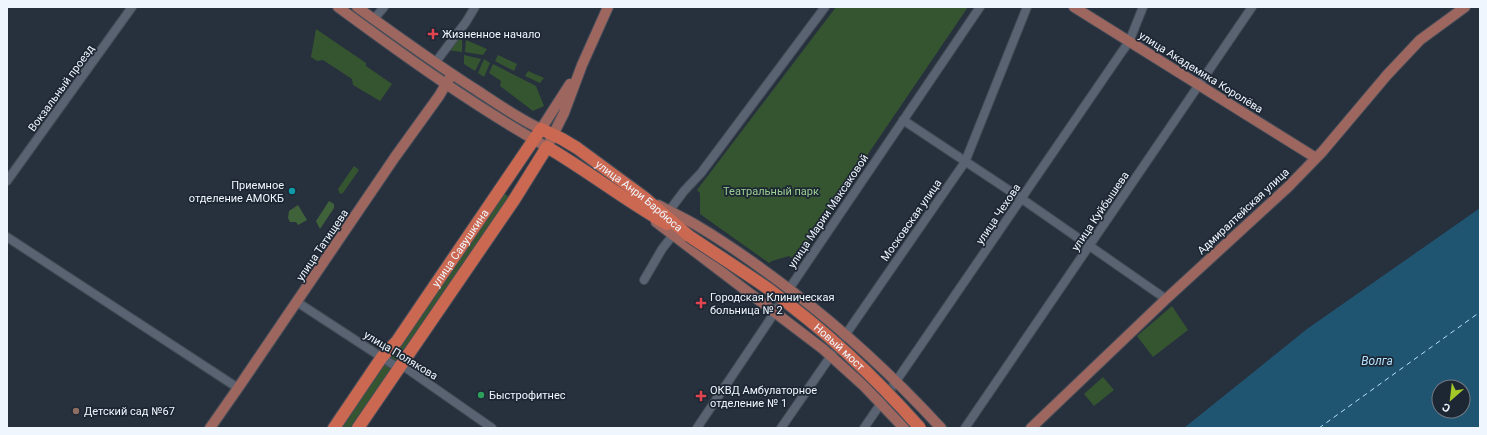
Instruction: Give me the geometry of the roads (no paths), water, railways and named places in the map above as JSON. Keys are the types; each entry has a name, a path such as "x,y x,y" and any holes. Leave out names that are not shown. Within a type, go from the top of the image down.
{"highway":[{"name":"улица Анри Барбюса","path":"541,129 573,145 642,203"},
{"name":"улица Савушкина","path":"334,428 382,357 397,341 541,129"},
{"name":"улица Анри Барбюса","path":"547,147 642,203 689,236"},
{"name":"улица Савушкина","path":"358,428 514,200 547,147"},
{"path":"499,190 514,200"},
{"name":"Новый мост","path":"689,236 771,291 840,346 920,428"}],"main road":[{"name":"улица Анри Барбюса","path":"338,7 445,84 547,147"},
{"name":"улица Анри Барбюса","path":"357,7 435,63 522,120 541,129"},
{"name":"улица Савушкина","path":"547,147 554,135 582,65 608,7"},
{"name":"улица Академика Королёва","path":"1074,7 1316,158"},
{"name":"Адмиралтейская улица","path":"1031,428 1166,298 1288,187 1316,158 1387,75 1420,40 1465,7"},
{"name":"улица Савушкина","path":"541,129 582,65"},
{"name":"улица Татищева","path":"210,428 411,137 452,74"},
{"path":"642,203 669,211 696,225 740,253 789,288 846,334 897,381 941,428"},
{"path":"642,203 673,235 831,356 864,386 904,428"}],"street":[{"name":"Вокзальный проезд","path":"7,181 132,7"},
{"path":"374,19 384,7"},
{"path":"435,63 466,22 474,7"},
{"path":"669,211 684,191 701,173 825,7"},
{"name":"улица Марии Максаковой","path":"697,428 775,312 789,288 980,7"},
{"name":"Московская улица","path":"781,428 965,162 1027,7"},
{"name":"улица Чехова","path":"864,428 1129,42 1143,7"},
{"name":"улица Куйбышева","path":"965,428 1252,7"},
{"path":"903,120 1022,199 1166,298"},
{"path":"644,280 662,249 673,235"},
{"path":"7,237 238,388"},
{"name":"улица Полякова","path":"297,302 382,357 400,367 406,368 492,428"}],"water":[{"name":"Волга","path":"1480,208 1480,428 1184,428 1307,329"}],"place":[{"name":"Жизненное начало","path":"433,34"},
{"name":"Приемное отделение АМОКБ","path":"292,191"},
{"name":"Городская Клиническая больница № 2","path":"701,303"},
{"name":"Быстрофитнес","path":"481,395"},
{"name":"ОКВД Амбулаторное отделение № 1","path":"701,396"},
{"name":"Детский сад №67","path":"76,411"}],"park label":[{"name":"Театральный парк","path":"771,191"}]}
